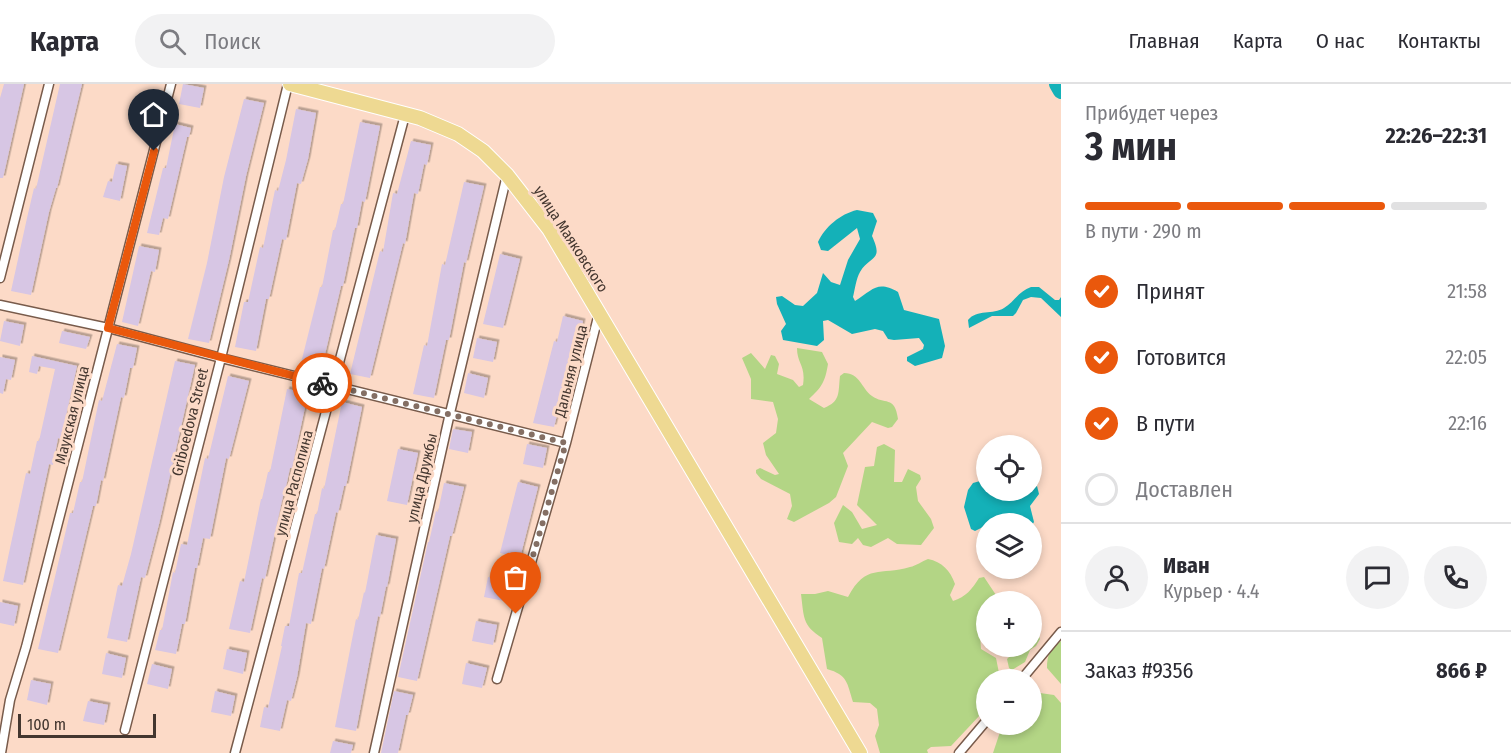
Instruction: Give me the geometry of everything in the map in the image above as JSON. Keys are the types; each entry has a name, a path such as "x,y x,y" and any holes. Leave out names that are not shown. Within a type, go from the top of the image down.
{"main road":[{"name":"улица Маяковского","path":"289,84 432,122 458,134 483,151 507,175 549,229 860,753"}],"street":[{"path":"0,278 49,84"},
{"name":"Маукская улица","path":"1,753 10,700 26,647 171,84"},
{"name":"Griboedova Street","path":"125,730 289,84"},
{"name":"улица Распопина","path":"235,753 405,115"},
{"name":"улица Дружбы","path":"374,753 450,413 507,175"},
{"path":"0,305 108,328 220,358 566,443"},
{"name":"Дальняя улица","path":"497,679 566,443 599,312"},
{"path":"1030,669 1061,632"},
{"path":"959,753 976,733"}],"green space":[{"path":"797,348 822,352 828,364 822,384 809,399 824,408 838,396 840,376 844,373 854,375 868,393 876,399 892,404 897,411 898,419 892,427 888,428 872,422 843,453 848,466 836,497 794,522 787,519 792,506 790,494 761,479 756,473 756,470 760,468 775,475 779,474 766,455 763,443 776,433 778,419 773,402 751,399 751,379 742,358 751,353 765,369 771,355 775,356 779,364 777,374 793,380 799,387 803,385 804,378"},
{"path":"884,444 895,450 894,482 902,482 908,469 920,475 921,479 916,487 918,501 931,519 934,528 921,545 897,544 888,538 871,547 863,545 858,538 852,544 839,542 834,523 843,505 852,512 862,529 877,525 857,505 865,467 874,466 877,447"},
{"path":"928,559 945,567 955,584 950,595 953,601 965,595 978,579 985,579 993,591 976,591 976,657 994,657 998,669 976,669 976,719 951,746 931,747 927,750 928,753 880,753 875,736 879,725 877,709 870,703 853,702 843,677 827,669 822,638 811,629 805,620 801,594 828,591 848,597 861,579 868,575 912,566"},
{"path":"1061,641 1061,684 1047,668 1050,652"},
{"path":"1027,657 1025,662 1014,669 1009,668 1007,659"},
{"path":"1042,693 1054,695 1061,703 1061,753 993,753 999,735 1042,735"}],"water":[{"path":"857,210 873,213 877,221 872,236 877,250 859,275 853,297 855,301 875,288 891,288 898,292 904,310 939,319 945,346 942,358 915,366 907,361 907,357 923,349 924,345 919,338 888,339 883,331 875,329 852,334 828,320 823,321 824,340 817,346 783,340 781,331 786,324 776,297 782,296 795,305 803,306 817,293 823,273 831,282 840,285 848,260 860,239 857,228 828,251 821,250 818,242 834,222"},
{"path":"1031,287 1039,287 1055,300 1061,297 1061,317 1041,298 1031,297 1023,300 1013,316 992,316 969,328 968,320 976,314 1000,310"},
{"path":"976,482 976,501 1034,501 1030,506 1032,513 976,513 976,530 971,529 964,507 968,490"}],"building":[{"path":"4,84 24,84 3,178 0,178 0,98"},
{"path":"60,84 82,84 49,212 31,295 11,291"},
{"path":"183,84 204,88 200,108 179,104"},
{"path":"244,99 264,103 209,343 188,339"},
{"path":"296,109 316,113 308,159 301,184 297,183 286,240 282,239 269,299 266,299 256,351 235,347 244,302 248,302 260,247 263,248 275,190 278,191 286,160"},
{"path":"360,122 380,126 365,202 362,201 322,367 301,363 320,287 322,287 333,230 335,230 341,204 343,204"},
{"path":"175,124 191,128 168,219 163,218 159,235 147,233 163,168 166,168"},
{"path":"411,141 431,145 427,165 424,164 418,194 414,193 405,244 403,243 370,378 350,374 380,251 383,252 393,193 397,194"},
{"path":"116,164 127,166 120,201 103,197 108,181 112,182"},
{"path":"464,182 484,186 466,263 464,262 449,340 446,340 434,398 413,394 424,345 427,346 442,264 445,265"},
{"path":"139,246 159,250 155,272 151,271 138,326 122,322"},
{"path":"500,254 520,259 503,328 483,324"},
{"path":"563,316 583,321 554,427 533,423 554,341 557,342"},
{"path":"4,321 24,325 20,346 0,341"},
{"path":"62,331 90,337 86,349 59,343"},
{"path":"477,338 497,342 493,362 473,358"},
{"path":"117,344 137,348 133,368 130,368 124,398 121,397 103,481 101,480 96,506 93,506 58,653 38,649 70,513 73,513 80,482 82,482 99,400 102,401"},
{"path":"32,356 77,366 61,439 58,438 53,465 49,464 23,585 3,581 26,473 30,474 55,369 39,366 37,374 29,372"},
{"path":"0,357 15,360 11,380 6,379 3,394 0,393"},
{"path":"175,361 195,365 159,524 145,578 141,577 127,642 107,638 118,585 122,586 131,554"},
{"path":"468,373 488,378 484,398 464,393"},
{"path":"228,376 249,381 229,459 226,458 210,539 203,538 185,624 182,624 176,654 155,650 160,630 162,630 181,544 187,545 205,458 208,459"},
{"path":"287,389 308,393 292,468 290,468 283,496 265,579 262,578 250,633 229,629 240,581 244,582"},
{"path":"342,402 362,407 346,486 344,486 338,513 336,512 311,624 306,623 291,701 287,700 280,731 260,727 264,707 268,708 285,626 289,626 299,573 302,573 315,514 317,514 322,488 324,489"},
{"path":"453,429 472,432 468,453 449,449"},
{"path":"527,444 547,448 543,468 523,464"},
{"path":"398,449 418,453 407,505 387,501"},
{"path":"518,482 538,487 520,558 500,553"},
{"path":"444,483 464,487 452,536 450,536 417,681 398,677 428,542"},
{"path":"376,535 396,539 380,617 378,616 356,731 335,727 356,619 358,620 365,593"},
{"path":"488,577 509,581 504,601 484,597"},
{"path":"0,602 18,606 14,626 0,623"},
{"path":"476,621 497,625 493,645 472,641"},
{"path":"227,649 247,653 243,674 223,669"},
{"path":"106,653 126,658 122,678 102,674"},
{"path":"466,663 487,668 482,688 462,684"},
{"path":"152,664 172,669 168,689 147,684"},
{"path":"31,680 51,684 47,705 27,700"},
{"path":"215,691 235,696 231,716 211,712"},
{"path":"394,691 413,695 398,753 381,753"},
{"path":"88,701 108,705 104,725 83,721"},
{"path":"333,741 353,745 351,753 330,753"}],"waterway":[{"path":"1057,84 1061,91"}],"way so far":[{"path":"322,383 566,443 516,614"}],"route":[{"path":"154,151 108,328 322,383"}]}
